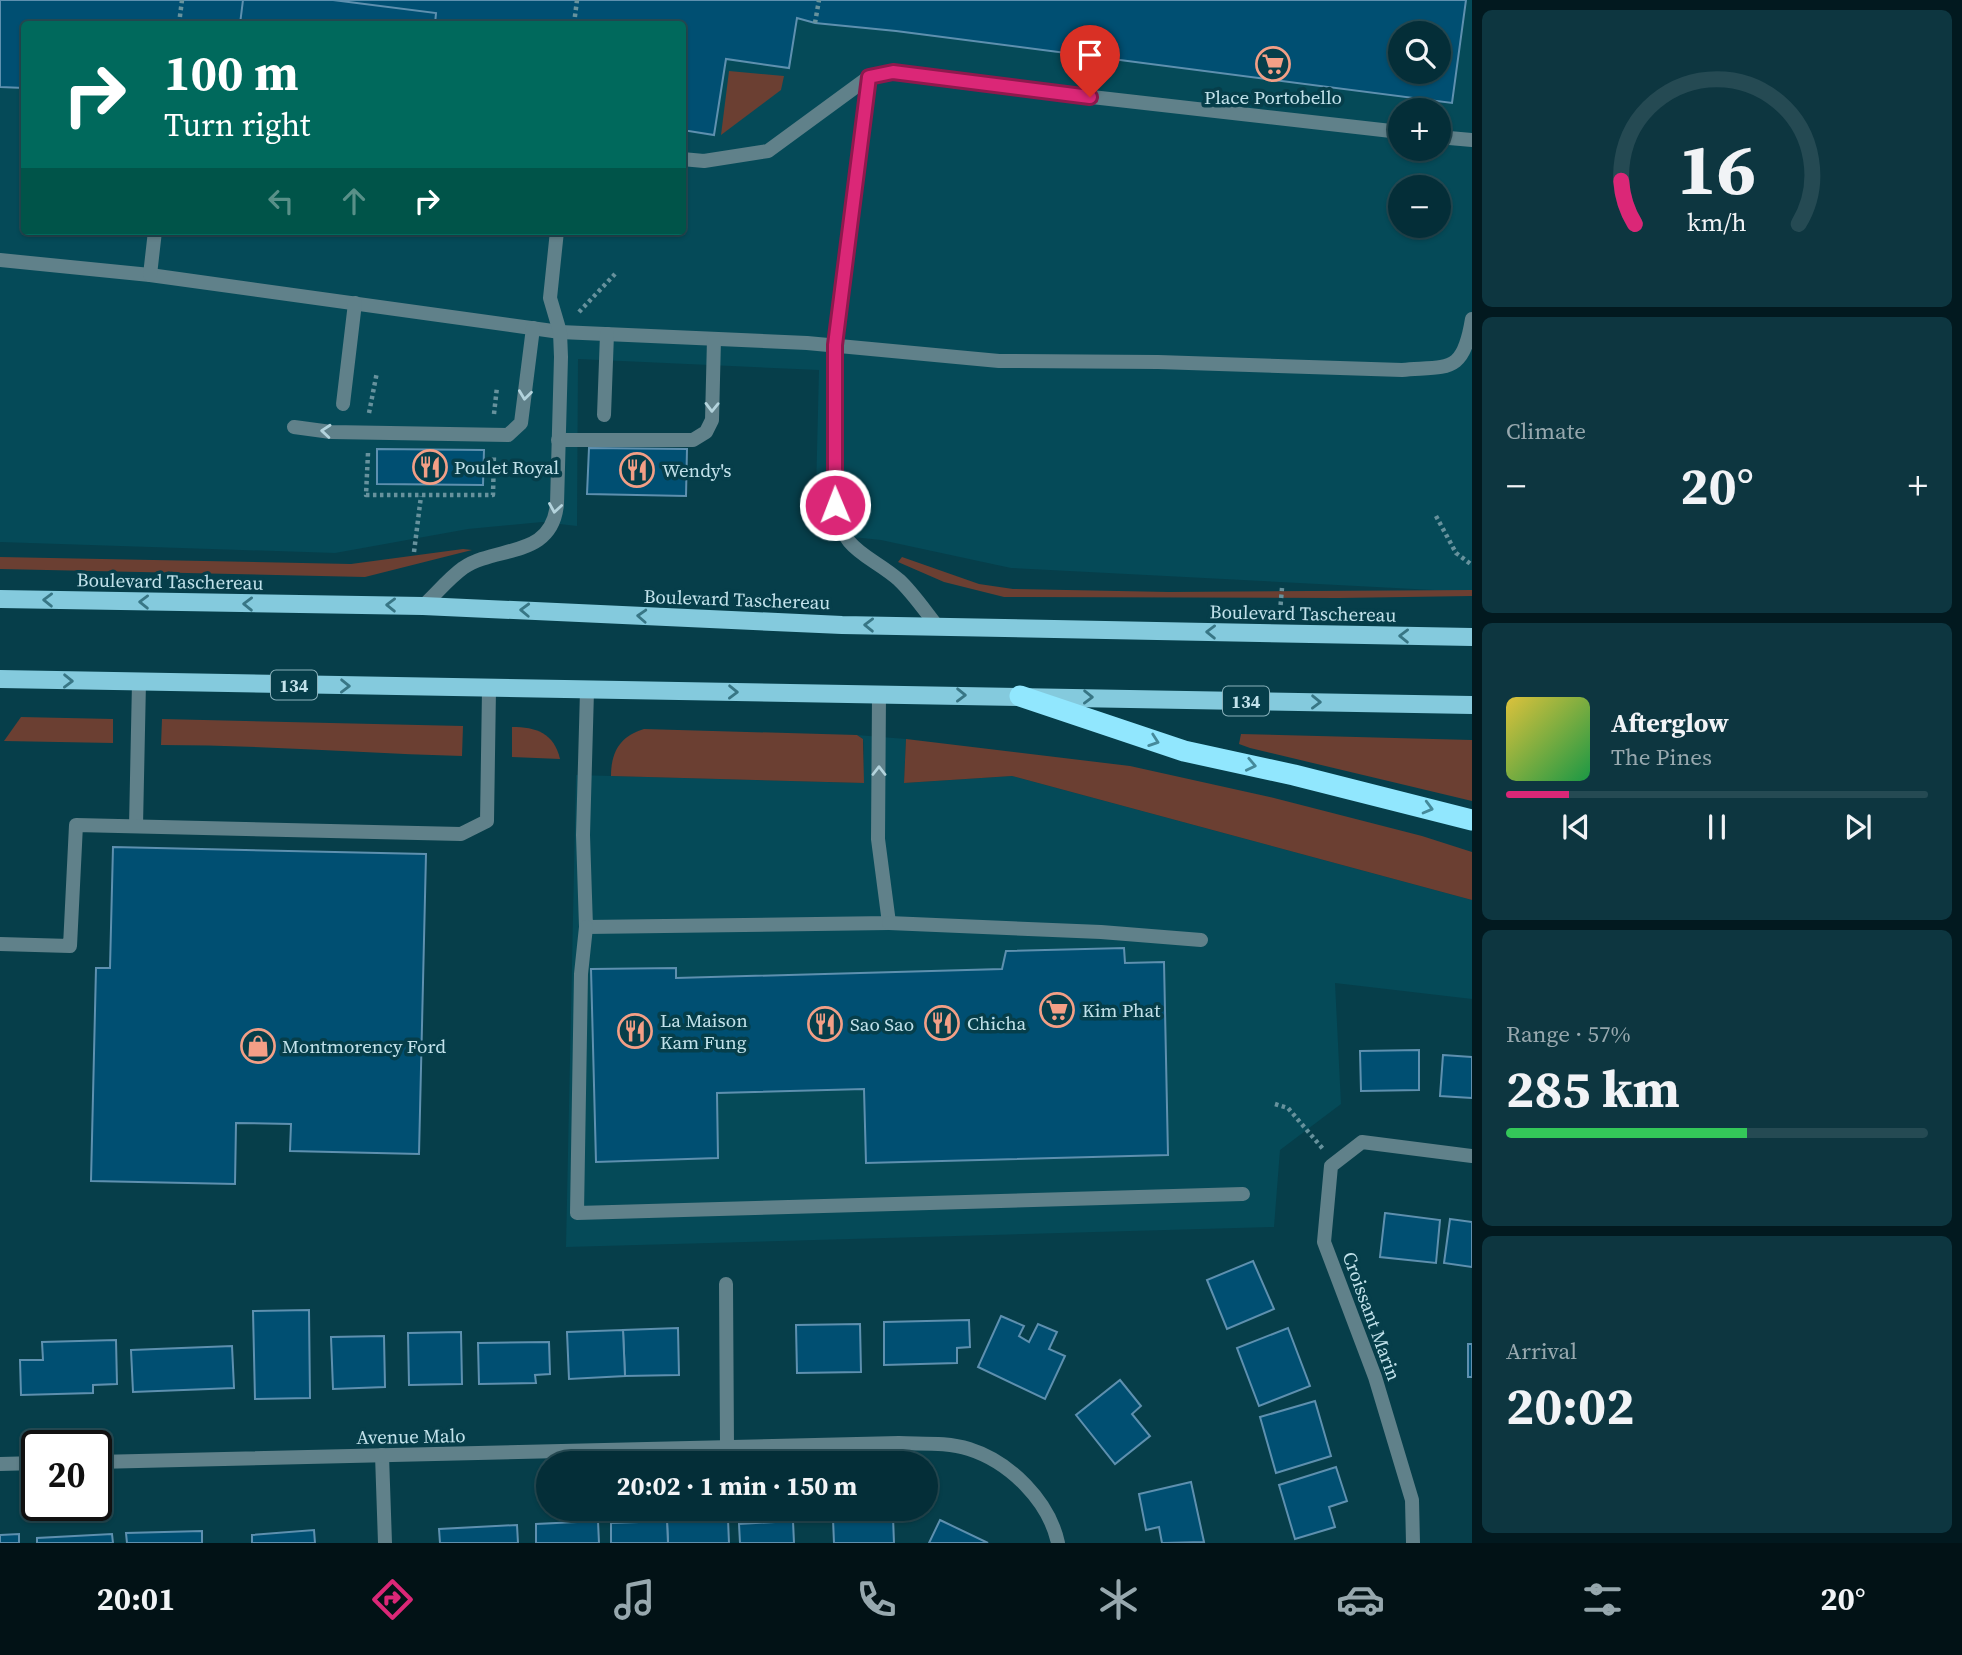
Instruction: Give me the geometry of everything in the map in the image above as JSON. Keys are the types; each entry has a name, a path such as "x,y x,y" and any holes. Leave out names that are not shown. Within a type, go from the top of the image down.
{"highway":[{"path":"1020,696 1184,751 1315,780 1472,820"}],"main road":[{"name":"Boulevard Taschereau","path":"0,599 423,606 789,623 1472,637"},
{"name":"134","path":"0,679 1472,705"}],"street":[{"path":"686,159 704,161 768,151 869,77 893,72 1388,131"},
{"path":"869,77 835,345 834,488 838,523 852,545 871,562 899,580 937,626"},
{"path":"1451,138 1472,140"},
{"path":"150,275 155,235"},
{"path":"423,606 464,568 529,546 546,534 556,510 561,357 559,332 550,298 556,235"},
{"path":"0,260 150,275 559,332 835,345 999,361 1158,362 1402,370 1442,368 1459,360 1468,346 1472,319"},
{"path":"343,404 355,303"},
{"path":"294,427 331,432 508,435 521,423 533,328"},
{"path":"604,415 607,334"},
{"path":"558,440 692,440 706,432 712,420 714,339"},
{"path":"136,825 139,682"},
{"path":"0,944 70,946 76,825 461,834 487,821 489,689"},
{"path":"587,691 583,835 586,927 581,974 577,1213 1243,1194"},
{"path":"879,694 878,839 889,923"},
{"path":"586,927 889,923 1101,932 1201,940"},
{"path":"1334,1163 1363,1142 1472,1156"},
{"name":"Croissant Marin","path":"1334,1163 1331,1166 1324,1242 1375,1377 1412,1500 1413,1543"},
{"path":"726,1284 727,1447"},
{"name":"Avenue Malo","path":"112,1462 899,1443 949,1445 968,1449 1005,1468 1023,1483 1050,1519 1058,1543"},
{"path":"382,1455 385,1543"},
{"path":"0,1464 21,1463"}],"path":[{"path":"179,21 182,0"},
{"path":"574,21 577,0"},
{"path":"815,23 819,0"},
{"path":"559,332 615,274"},
{"path":"359,415 369,416 377,372"},
{"path":"494,417 497,387"},
{"path":"368,447 366,495 421,496 493,495 494,447"},
{"path":"414,552 421,496"},
{"path":"1436,516 1456,553 1472,565"},
{"path":"1275,1104 1288,1108 1334,1163"}],"shaded area":[{"path":"0,0 1472,0 1472,592 1011,568 881,540 815,533 819,370 578,359 577,526 542,522 468,529 335,553 0,542"},
{"path":"729,71 784,76 781,90 721,135"},
{"path":"472,550 365,577 0,569 0,557 351,564"},
{"path":"902,557 979,584 1013,589 1169,592 1472,590 1472,596 1004,597 944,582 898,562"},
{"path":"21,717 113,719 113,743 4,741"},
{"path":"162,719 463,726 462,756 161,745"},
{"path":"512,727 529,728 549,737 560,759 512,757"},
{"path":"644,729 857,735 863,739 864,783 611,776 618,746 629,736"},
{"path":"1241,734 1472,740 1472,801 1250,748 1239,744"},
{"path":"857,735 906,739 904,783 1012,776 1472,900 1472,999 1335,983 1341,1104 1280,1150 1274,1227 566,1247 576,775 863,783 863,739"},
{"path":"906,739 1130,766 1274,798 1422,836 1472,852 1472,900 1012,776 904,783"}],"building":[{"name":"Place Portobello","path":"0,0 1466,0 1452,103 1451,98 1413,98 896,31 815,23 797,18 789,68 726,59 714,135 686,131 686,21 21,21 21,88 0,87"},
{"path":"243,0 333,0 436,13 435,21 240,21"},
{"name":"Wendy's","path":"589,448 687,449 686,496 587,494"},
{"name":"Poulet Royal","path":"377,449 484,450 483,485 377,484"},
{"name":"Montmorency Ford","path":"113,847 426,854 419,1154 290,1151 291,1124 236,1123 235,1184 91,1181 96,968 110,968"},
{"path":"1124,948 1125,963 1164,962 1168,1155 866,1163 864,1089 717,1093 718,1158 596,1162 591,969 676,968 676,978 1002,969 1006,951"},
{"path":"1419,1050 1419,1090 1361,1091 1360,1051"},
{"path":"1443,1055 1472,1057 1472,1098 1440,1096"},
{"path":"1385,1213 1440,1220 1436,1263 1380,1257"},
{"path":"1450,1219 1472,1222 1472,1267 1444,1263"},
{"path":"1253,1261 1274,1309 1227,1329 1207,1280"},
{"path":"309,1310 310,1398 255,1399 253,1311"},
{"path":"1001,1316 1024,1326 1019,1336 1029,1342 1038,1324 1057,1332 1049,1349 1065,1356 1045,1399 978,1367"},
{"path":"969,1320 970,1347 957,1348 957,1363 884,1365 884,1322"},
{"path":"860,1324 861,1372 797,1373 796,1325"},
{"path":"678,1328 679,1375 625,1376 623,1330"},
{"path":"1288,1328 1310,1386 1259,1406 1237,1348"},
{"path":"623,1330 625,1376 569,1379 567,1332"},
{"path":"461,1332 462,1384 409,1385 408,1333"},
{"path":"384,1336 385,1387 333,1389 331,1337"},
{"path":"116,1340 117,1384 93,1385 93,1393 21,1395 20,1360 43,1360 42,1342"},
{"path":"549,1342 550,1374 535,1375 536,1383 479,1384 478,1343"},
{"path":"1468,1344 1472,1344 1472,1377 1468,1377"},
{"path":"232,1346 234,1388 133,1392 131,1350"},
{"path":"1120,1380 1141,1406 1132,1414 1150,1436 1115,1464 1076,1415"},
{"path":"1315,1401 1331,1456 1276,1473 1260,1417"},
{"path":"1336,1467 1347,1501 1329,1507 1335,1527 1295,1539 1279,1485"},
{"path":"1191,1482 1204,1542 1162,1543 1159,1527 1146,1530 1139,1494"},
{"path":"940,1520 988,1543 929,1543"},
{"path":"598,1521 599,1543 536,1543 536,1524"},
{"path":"667,1521 728,1521 729,1543 668,1543"},
{"path":"667,1521 668,1543 611,1543 611,1523"},
{"path":"793,1521 794,1543 740,1543 739,1524"},
{"path":"833,1521 893,1521 894,1543 834,1543"},
{"path":"517,1525 518,1543 440,1543 439,1529"},
{"path":"314,1530 315,1543 252,1543 252,1535"},
{"path":"202,1531 202,1543 127,1543 126,1533"},
{"path":"19,1534 19,1543 0,1543 0,1535"},
{"path":"112,1534 113,1543 37,1543 37,1538"}],"place":[{"name":"Place Portobello","path":"1273,64"},
{"name":"Poulet Royal","path":"430,467"},
{"name":"Wendy's","path":"637,470"},
{"name":"Kim Phat","path":"1057,1010"},
{"name":"Chicha","path":"942,1023"},
{"name":"Sao Sao","path":"825,1024"},
{"name":"La Maison Kam Fung","path":"635,1031"},
{"name":"Montmorency Ford","path":"258,1046"}],"route":[{"path":"835,505 835,345 869,77 893,72 1090,97"}]}
